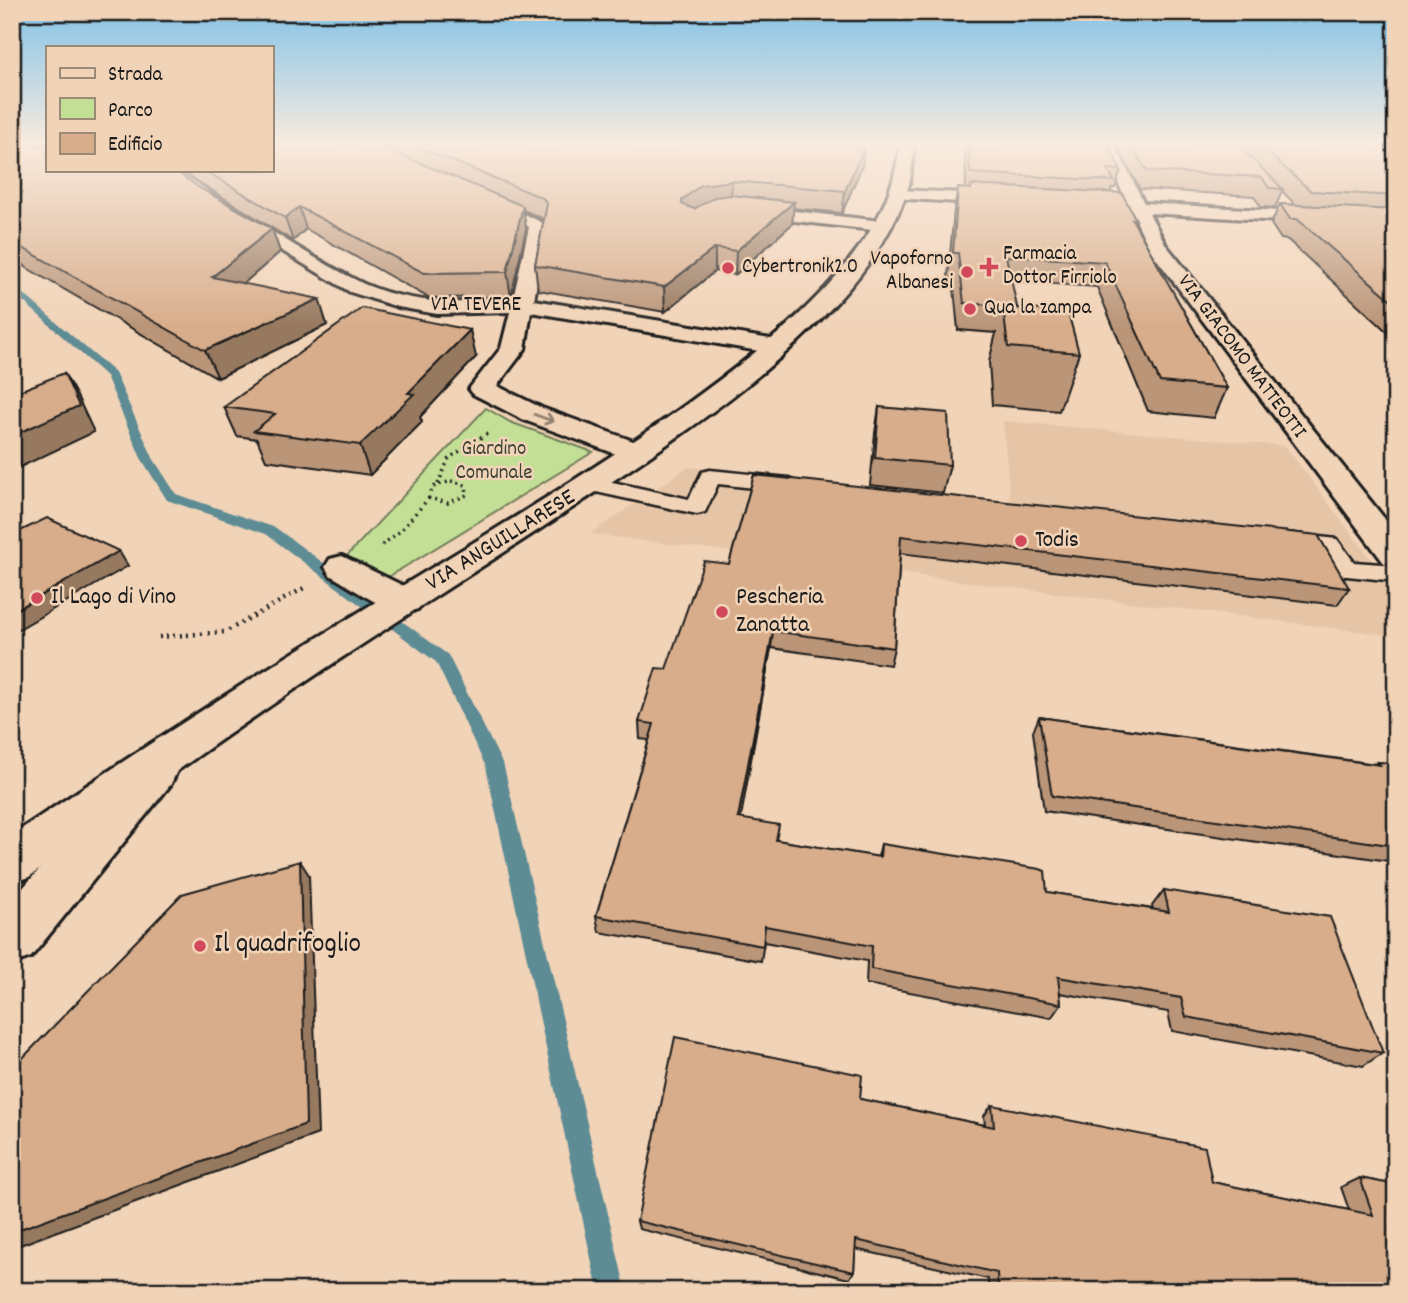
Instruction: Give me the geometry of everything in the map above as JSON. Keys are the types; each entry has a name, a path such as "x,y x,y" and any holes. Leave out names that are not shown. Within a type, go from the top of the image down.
{"street":[{"name":"VIA TEVERE","path":"220,206 357,288 378,296 441,310 479,310 520,304 777,347"},
{"path":"496,206 538,225 513,349 482,389 518,407 637,452"},
{"name":"VIA ANGUILLARESE","path":"12,862 172,751 637,452 777,347 829,295 881,226 892,206"},
{"path":"1116,206 1396,223"},
{"path":"1285,206 1296,217"},
{"name":"VIA GIACOMO MATTEOTTI","path":"1140,207 1157,246 1396,556"},
{"path":"720,209 881,226"},
{"path":"342,567 405,601"},
{"path":"12,939 172,751"}],"lane":[{"path":"590,484 697,507 710,477 807,487"},
{"path":"1265,537 1328,544 1346,569 1396,573"}],"path":[{"path":"917,260 959,263"},
{"path":"438,484 440,471 451,455 503,423 518,407"},
{"path":"342,567 390,541 429,498 430,491 438,484 462,483 469,491 463,498 451,503 438,503 429,498"},
{"path":"159,637 225,632 281,600"}],"shaded area":[{"path":"1003,421 1285,446 1396,592 1396,636 590,534 688,467 1010,501"}],"green space":[{"name":"Giardino Comunale","path":"486,408 510,422 593,452 378,583 343,560"}],"building":[{"path":"12,206 231,206 272,229 212,277 319,299 205,350 12,242"},
{"path":"264,206 523,206 507,272 424,273 299,207 285,218"},
{"path":"547,206 686,206 694,209 700,206 789,206 736,251 715,248 664,287 535,265"},
{"path":"957,206 1129,206 1136,220 1132,219 1227,388 1160,382 1105,262 1006,256 1017,307 964,303 958,253 953,253"},
{"path":"1281,206 1396,210 1396,304 1297,219 1290,219"},
{"path":"1003,307 1068,312 1079,353 1008,347"},
{"path":"362,308 470,330 408,393 414,394 360,445 254,431 275,414 224,407"},
{"path":"64,373 79,406 12,436 12,394"},
{"path":"879,407 948,413 950,465 875,458"},
{"path":"754,475 1318,535 1349,588 901,536 894,648 773,631 738,818 779,825 776,840 880,857 881,844 1040,869 1045,871 1047,892 1169,912 1164,890 1330,917 1383,1053 1186,1017 1181,998 1058,977 1061,1004 871,969 872,946 765,926 763,946 596,916 654,724 639,722 656,668 666,669 704,561 729,564"},
{"path":"47,518 119,551 12,612 12,535"},
{"path":"1039,717 1380,765 1378,762 1396,764 1396,846 1052,796"},
{"path":"300,861 306,1124 12,1232 12,1069 182,894"},
{"path":"675,1037 862,1075 860,1099 994,1127 992,1105 1205,1147 1212,1182 1373,1215 1360,1178 1396,1185 1396,1291 998,1291 997,1273 856,1240 854,1272 637,1221"}],"waterway":[{"path":"12,286 111,375 147,458 171,497 271,531 442,659 495,767 612,1291"}],"place":[{"name":"Farmacia Dottor Firriolo","path":"989,267"},
{"name":"Cybertronik2.0","path":"728,268"},
{"name":"Vapoforno Albanesi","path":"967,272"},
{"name":"Qua la zampa","path":"970,309"},
{"name":"Todis","path":"1021,541"},
{"name":"Il Lago di Vino","path":"37,598"},
{"name":"Pescheria Zanatta","path":"722,612"},
{"name":"Il quadrifoglio","path":"200,946"}]}
